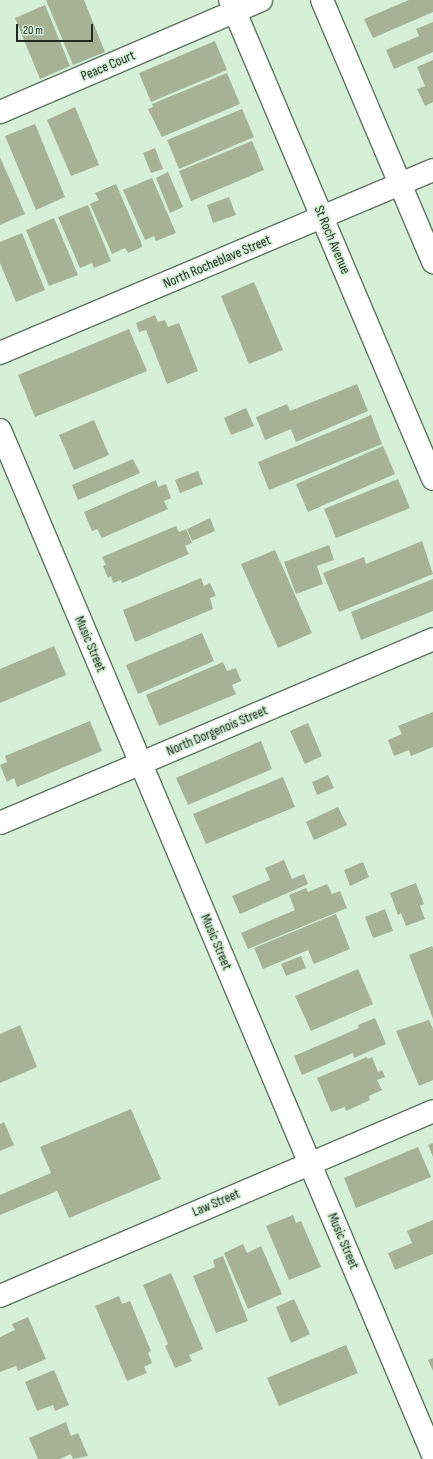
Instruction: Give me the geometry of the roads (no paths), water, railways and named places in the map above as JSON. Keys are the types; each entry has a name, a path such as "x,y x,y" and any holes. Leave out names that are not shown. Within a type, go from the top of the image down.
{"street":[{"name":"Peace Court","path":"0,112 233,6 261,0"},
{"path":"322,0 433,262"},
{"name":"St Roch Avenue","path":"233,6 433,479"},
{"name":"North Rocheblave Street","path":"0,353 433,170"},
{"name":"Music Street","path":"0,430 433,1455"},
{"name":"North Dorgenois Street","path":"0,823 433,639"},
{"name":"Law Street","path":"0,1296 433,1111"}]}
